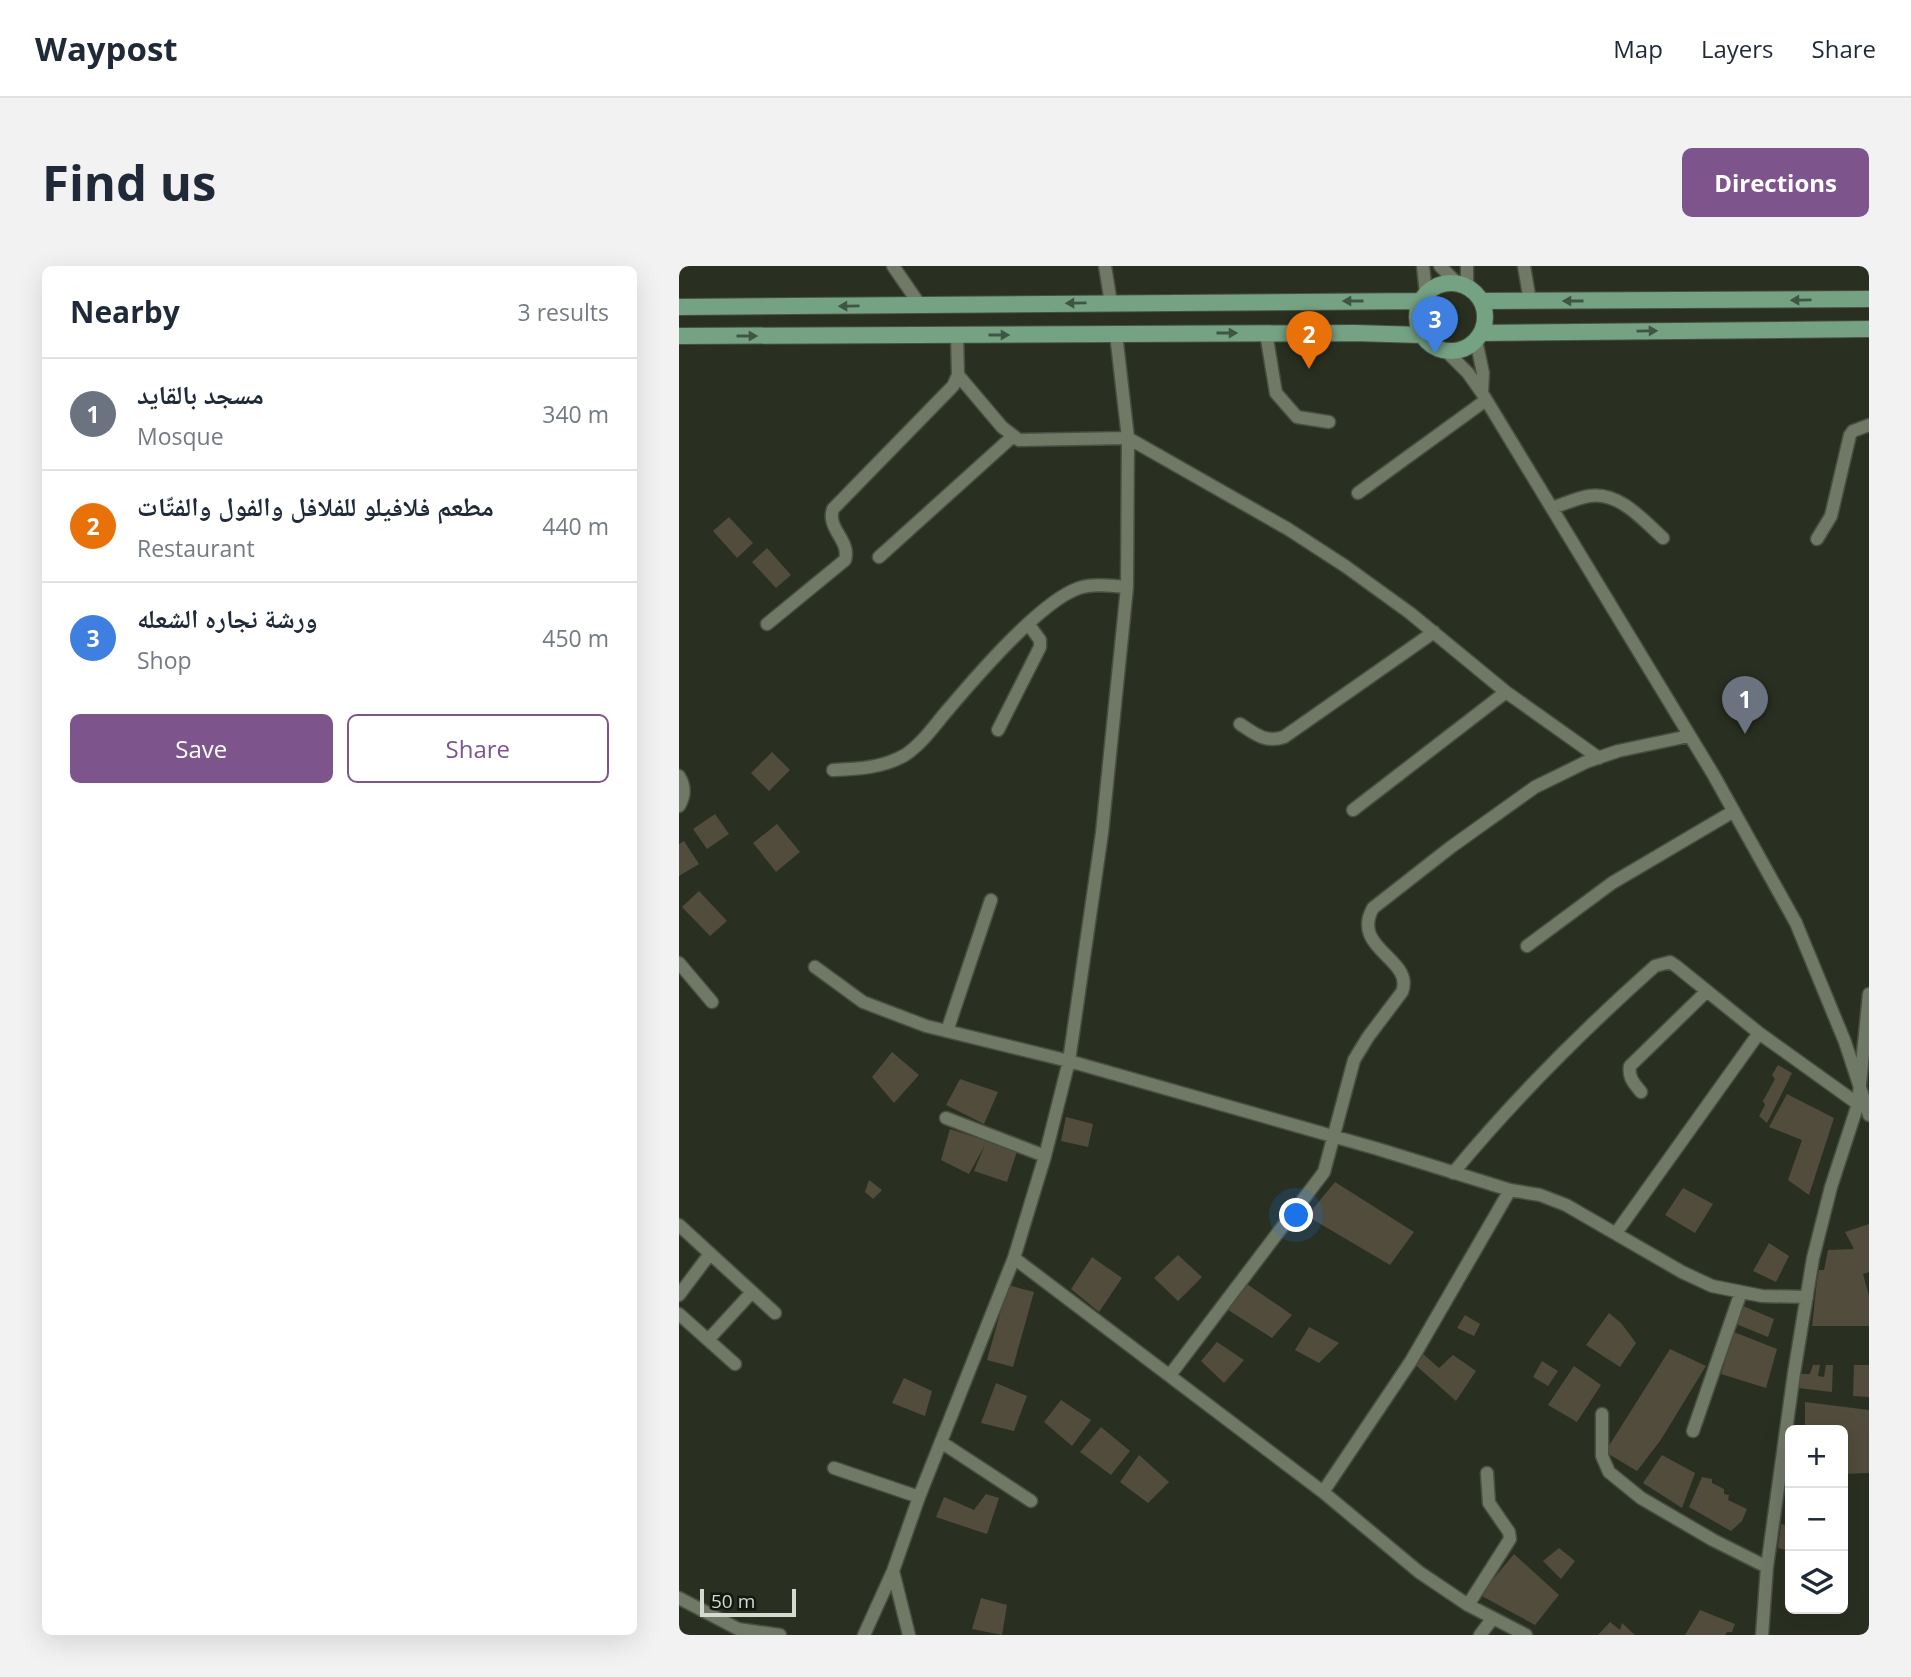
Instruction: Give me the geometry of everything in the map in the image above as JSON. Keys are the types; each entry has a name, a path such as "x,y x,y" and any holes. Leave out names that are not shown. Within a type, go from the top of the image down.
{"main road":[{"path":"679,307 1424,297 1441,285 1463,286 1481,301 1484,323 1478,336 1463,349 1446,351 1436,348 1421,335 1417,317 1424,297"},
{"path":"1481,301 1869,299"},
{"path":"1478,336 1869,329"},
{"path":"679,337 1266,333 1421,335"}],"street":[{"path":"893,266 920,305"},
{"path":"1105,266 1111,303"},
{"path":"1423,266 1424,297"},
{"path":"1440,266 1463,286 1467,266"},
{"path":"1524,266 1530,301"},
{"path":"1266,333 1276,393 1297,417 1329,422"},
{"path":"864,1635 893,1571 919,1497 1014,1258 1045,1156 1069,1061 1102,833 1127,587 1128,439 1116,334"},
{"path":"767,624 845,560 846,547 831,520 833,509 944,396 958,375 957,335"},
{"path":"1478,336 1484,397"},
{"path":"1446,351 1468,373 1484,397 1734,811 1796,923 1845,1042 1859,1098 1869,1115"},
{"path":"958,375 1012,437 1031,441 1128,439 1288,529 1345,566 1434,632 1506,692 1599,758"},
{"path":"1358,493 1484,397"},
{"path":"1817,539 1831,516 1850,435 1853,431 1869,425"},
{"path":"879,557 1012,437"},
{"path":"1552,508 1588,496 1600,495 1621,502 1663,538"},
{"path":"832,770 869,768 907,754 979,673 1067,593 1094,585 1127,587"},
{"path":"997,730 1040,647 1040,640 1029,625"},
{"path":"1240,724 1259,737 1273,741 1284,737 1434,632"},
{"path":"1353,810 1506,692"},
{"path":"1170,1375 1324,1172 1354,1060 1405,987 1402,972 1371,938 1368,928 1373,908 1535,787 1560,773 1638,746 1689,736"},
{"path":"679,776 684,785 684,795 679,807"},
{"path":"1527,946 1612,883 1734,811"},
{"path":"947,1031 991,900"},
{"path":"1453,1173 1502,1113 1614,1003 1655,966 1669,962 1759,1033 1859,1098"},
{"path":"679,963 712,1002"},
{"path":"815,968 863,1002 926,1026 1069,1061 1378,1149 1510,1190 1541,1195 1566,1205 1711,1286 1762,1296 1807,1297"},
{"path":"1641,1092 1632,1081 1630,1066 1707,991"},
{"path":"1762,1635 1767,1567 1813,1258 1831,1186 1859,1098 1869,994"},
{"path":"1616,1233 1759,1033"},
{"path":"946,1118 1045,1156"},
{"path":"1322,1492 1411,1361 1510,1190"},
{"path":"679,1225 775,1312"},
{"path":"679,1295 709,1255"},
{"path":"1014,1258 1322,1492 1419,1572 1468,1605 1526,1635"},
{"path":"708,1340 752,1292"},
{"path":"1693,1431 1741,1292"},
{"path":"679,1314 735,1364"},
{"path":"1602,1414 1602,1457 1609,1472 1641,1498 1713,1540 1767,1567"},
{"path":"941,1442 1031,1502"},
{"path":"834,1468 919,1497"},
{"path":"1468,1605 1510,1539 1509,1532 1489,1503 1487,1474"},
{"path":"893,1571 909,1635"},
{"path":"679,1598 739,1629 780,1635"},
{"path":"1480,1635 1493,1618"}],"building":[{"path":"729,517 753,543 737,558 713,531"},
{"path":"767,548 791,575 776,588 752,562"},
{"path":"772,752 790,770 769,791 751,773"},
{"path":"715,814 729,834 707,849 693,829"},
{"path":"777,824 800,852 776,872 753,843"},
{"path":"684,841 699,864 679,876 679,844"},
{"path":"699,891 727,921 710,936 682,907"},
{"path":"892,1052 919,1075 894,1103 872,1077"},
{"path":"1778,1065 1792,1073 1767,1123 1759,1116 1765,1105 1763,1101 1775,1079 1772,1075"},
{"path":"960,1079 998,1092 984,1124 946,1105"},
{"path":"1787,1094 1834,1118 1809,1195 1788,1180 1802,1140 1769,1127"},
{"path":"1066,1117 1093,1124 1088,1147 1061,1141"},
{"path":"950,1129 1017,1151 1007,1182 974,1171 985,1145 969,1174 941,1160"},
{"path":"869,1180 882,1190 873,1199 865,1192"},
{"path":"1335,1182 1414,1232 1390,1265 1307,1216"},
{"path":"1683,1188 1713,1204 1695,1233 1665,1215"},
{"path":"1869,1224 1869,1272 1863,1274 1869,1296 1869,1326 1812,1326 1819,1270 1824,1270 1828,1250 1854,1249 1845,1232"},
{"path":"1769,1243 1789,1256 1776,1282 1753,1271"},
{"path":"1178,1255 1202,1277 1178,1301 1154,1278"},
{"path":"1092,1257 1122,1278 1099,1312 1071,1289"},
{"path":"1247,1284 1292,1315 1272,1338 1225,1308"},
{"path":"1008,1285 1034,1292 1013,1367 987,1360"},
{"path":"1743,1306 1774,1319 1768,1337 1736,1324"},
{"path":"1609,1313 1621,1323 1636,1343 1620,1367 1586,1345"},
{"path":"1465,1315 1480,1324 1474,1336 1457,1328"},
{"path":"1309,1327 1339,1343 1319,1363 1295,1350"},
{"path":"1734,1332 1777,1349 1766,1388 1721,1374"},
{"path":"1217,1342 1244,1360 1224,1383 1201,1361"},
{"path":"1670,1349 1706,1366 1660,1441 1637,1471 1605,1452"},
{"path":"1422,1353 1439,1368 1453,1355 1476,1371 1456,1401 1411,1361"},
{"path":"1542,1361 1558,1371 1548,1386 1533,1377"},
{"path":"1813,1365 1820,1365 1818,1376 1824,1377 1826,1365 1833,1365 1832,1392 1798,1388 1800,1374 1810,1374"},
{"path":"1854,1365 1869,1365 1869,1397 1853,1396"},
{"path":"1574,1366 1601,1385 1577,1422 1548,1405"},
{"path":"904,1378 932,1391 925,1416 892,1403"},
{"path":"996,1383 1027,1396 1014,1431 981,1423"},
{"path":"1061,1400 1091,1420 1072,1446 1044,1422"},
{"path":"1805,1402 1869,1410 1869,1473 1848,1474 1848,1425 1805,1425"},
{"path":"1101,1427 1130,1451 1111,1475 1080,1452"},
{"path":"1139,1455 1169,1482 1148,1503 1120,1482"},
{"path":"1662,1455 1695,1473 1682,1508 1643,1483"},
{"path":"1702,1477 1712,1479 1712,1483 1729,1495 1728,1500 1747,1509 1742,1521 1731,1531 1689,1507"},
{"path":"986,1494 999,1498 987,1534 936,1517 944,1497 974,1510"},
{"path":"1781,1524 1785,1525 1785,1550 1778,1548"},
{"path":"1559,1548 1575,1561 1561,1579 1543,1561"},
{"path":"1514,1554 1559,1595 1535,1625 1480,1595"},
{"path":"981,1598 1007,1605 1002,1635 972,1629"},
{"path":"1700,1610 1735,1624 1732,1632 1725,1635 1685,1635"},
{"path":"1610,1622 1620,1630 1622,1623 1635,1635 1598,1635"}],"place":[{"name":"ورشة نجاره الشعله","path":"1435,354"},
{"name":"مطعم فلافيلو للفلافل والفول والفتّات","path":"1309,369"},
{"name":"مسجد بالقايد","path":"1745,734"}]}
